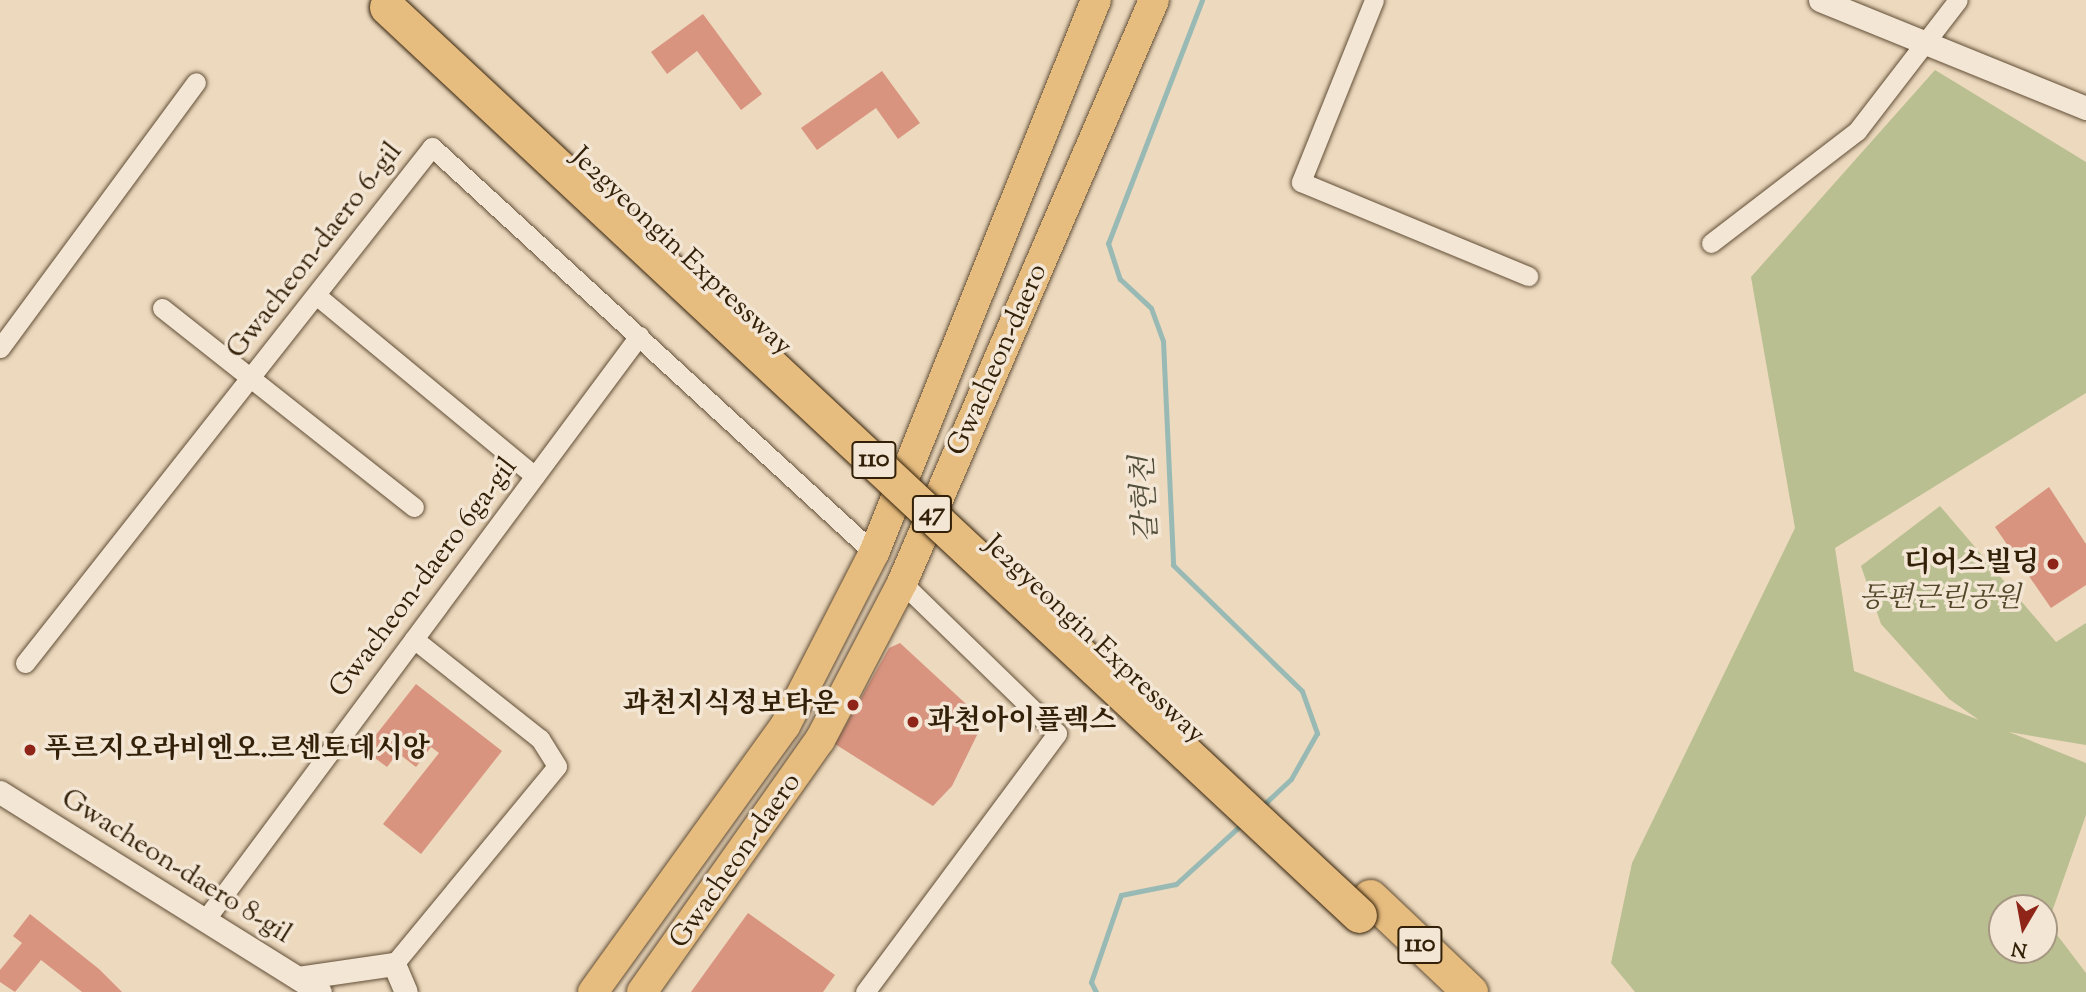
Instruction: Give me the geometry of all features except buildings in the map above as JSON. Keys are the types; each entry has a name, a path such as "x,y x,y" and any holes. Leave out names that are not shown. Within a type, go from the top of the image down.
{"highway":[{"name":"Je2gyeongin Expressway","path":"393,2 1364,906 1470,992"},
{"name":"Je2gyeongin Expressway","path":"1364,906 1436,992"}],"main road":[{"name":"Gwacheon-daero","path":"593,992 785,726 874,553 1096,0"},
{"name":"Gwacheon-daero","path":"642,992 806,762 902,583 1154,0"}],"street":[{"path":"1374,0 1301,182 1528,276"},
{"path":"1819,0 2086,108"},
{"path":"1711,243 1857,131 1958,0"},
{"path":"0,348 196,82"},
{"name":"Gwacheon-daero 6-gil","path":"25,663 432,147 874,553"},
{"path":"316,295 535,476"},
{"path":"162,308 414,507"},
{"name":"Gwacheon-daero 6ga-gil","path":"205,920 639,336"},
{"path":"865,992 1057,733 902,583"},
{"path":"298,978 394,964 557,766 540,739 414,639"},
{"name":"Gwacheon-daero 8-gil","path":"0,792 320,992"},
{"path":"394,964 406,992"}],"green space":[{"name":"동편근린공원","path":"1935,70 2086,162 2086,393 1835,548 1854,671 1979,720 1949,699 1881,624 1861,566 1940,506 2056,642 2086,623 2086,745 2009,732 2086,763 2086,815 2058,895 1988,894 1988,964 2058,964 2058,936 2086,973 2086,992 1635,992 1611,963 1632,863 1795,528 1751,277"}],"waterway":[{"name":"갈현천","path":"1202,0 1108,243 1120,279 1151,308 1163,341 1173,565 1302,691 1317,733 1291,779 1260,808"},
{"name":"갈현천","path":"1096,992 1091,982 1121,895 1176,884 1242,824"}],"place":[{"name":"디어스빌딩","path":"2053,564"},
{"name":"과천지식정보타운","path":"853,705"},
{"name":"과천아이플렉스","path":"913,722"},
{"name":"푸르지오라비엔오.르센토데시앙","path":"30,750"}]}
